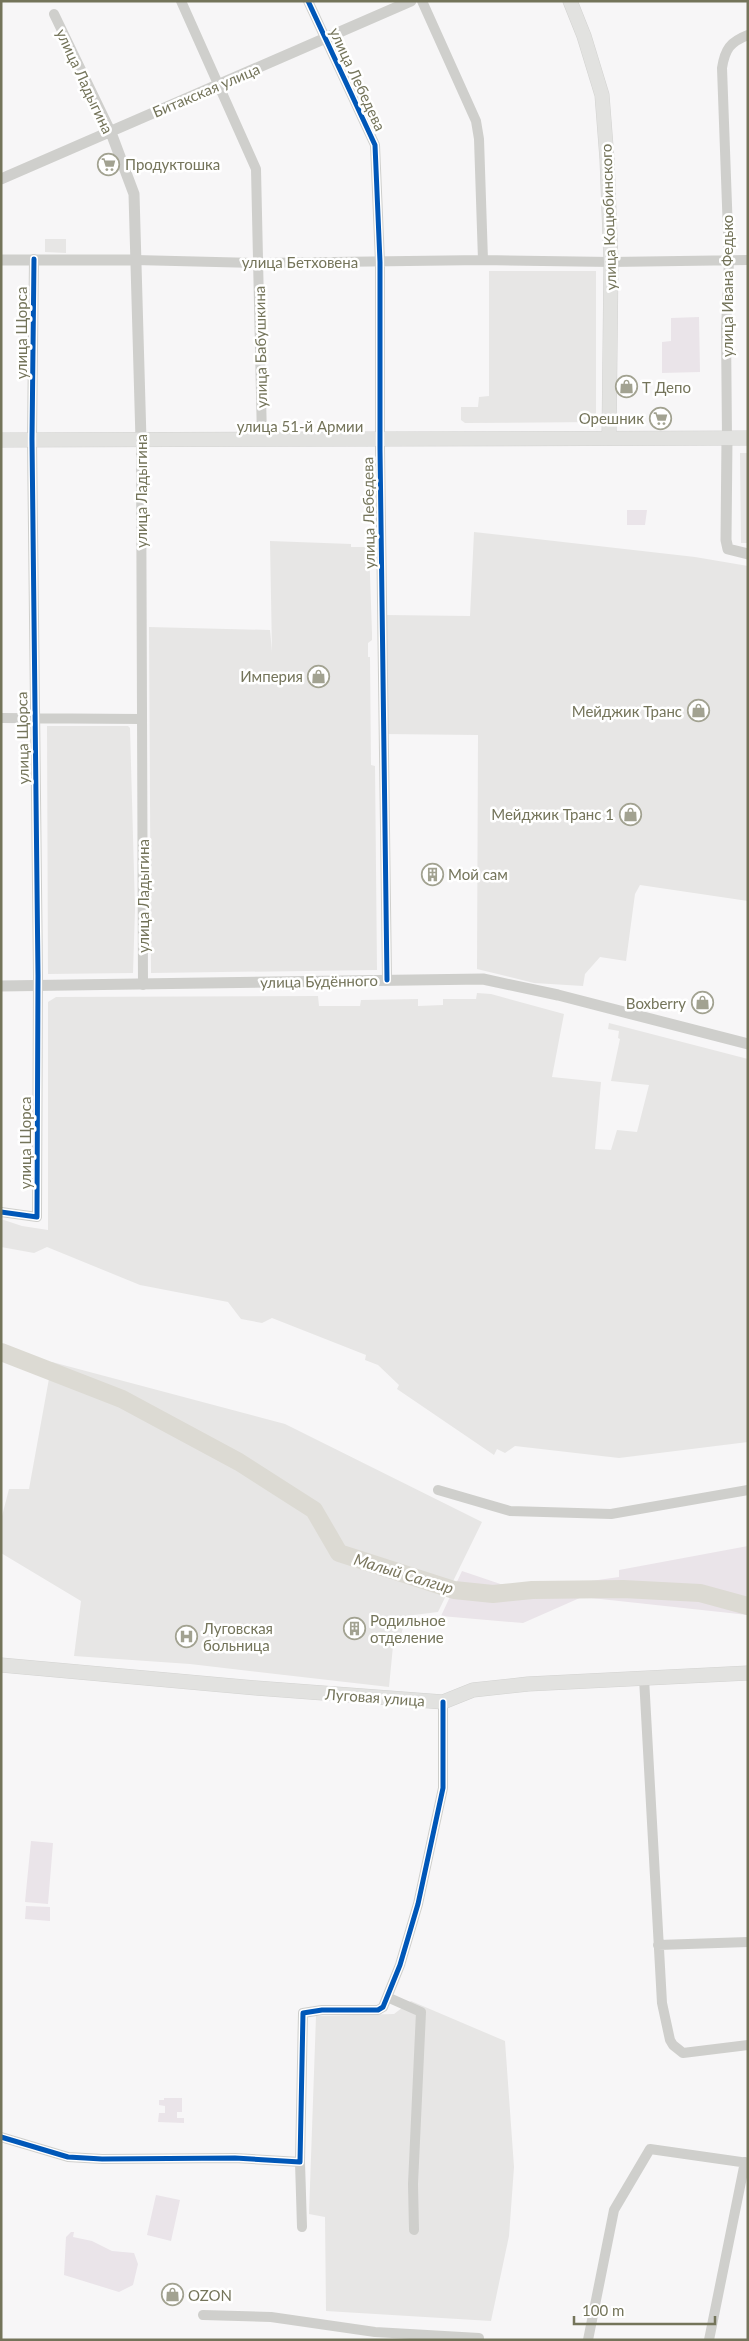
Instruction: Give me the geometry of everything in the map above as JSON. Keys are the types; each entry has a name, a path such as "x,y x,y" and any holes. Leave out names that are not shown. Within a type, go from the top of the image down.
{"main road":[{"name":"улица Коцюбинского","path":"570,1 584,36 602,95 607,159 611,262 609,438"},
{"name":"улица 51-й Армии","path":"1,440 748,438"},
{"name":"Луговая улица","path":"1,1665 256,1688 443,1702 473,1690 528,1684 748,1673"}],"street":[{"name":"улица Бабушкина","path":"181,1 220,84 256,169 262,439"},
{"name":"улица Лебедева","path":"308,1 375,145 380,262 380,439 387,980"},
{"name":"Битакская улица","path":"1,179 110,130 411,1"},
{"path":"422,1 476,121 479,140 482,260"},
{"name":"улица Ладыгина","path":"54,14 110,130 134,194 141,440 143,984"},
{"name":"улица Ивана Федько","path":"748,35 731,42 724,53 722,68 729,260 726,329 726,540 728,549 748,554"},
{"name":"улица Щорса","path":"1,1212 36,1217 38,986 32,439 34,259"},
{"name":"улица Бетховена","path":"1,260 135,260 258,263 482,260 611,262 748,260"},
{"path":"1,718 141,719"},
{"name":"улица Будённого","path":"1,986 483,979 558,995 748,1044"},
{"path":"438,1490 510,1511 610,1514 748,1490"},
{"path":"644,1678 663,2015 670,2040 683,2053 748,2045"},
{"path":"302,2227 300,2162 303,2013 322,2010 378,2010 384,2007 400,1965 418,1904 443,1788 443,1702"},
{"path":"658,1945 748,1942"},
{"path":"387,1997 421,2012 413,2184 414,2230"},
{"path":"1,2137 68,2157 102,2159 235,2158 300,2162"},
{"path":"588,2340 614,2210 650,2149 747,2163 708,2340"},
{"path":"203,2315 272,2317 375,2332 479,2339"}],"shaded area":[{"path":"45,239 66,239 66,253 45,252"},
{"path":"489,271 596,271 596,422 465,423 461,420 461,407 478,407 479,397 489,396"},
{"path":"699,317 700,372 662,373 662,342 671,341 671,318"},
{"path":"740,453 748,453 748,543 741,543"},
{"path":"627,510 647,510 645,525 627,525"},
{"path":"474,532 695,557 748,566 748,901 640,885 635,894 626,961 600,957 585,974 583,986 534,983 477,969 478,735 384,734 386,615 470,616"},
{"path":"270,541 351,544 351,547 369,547 372,640 368,643 368,657 370,657 371,765 375,766 377,970 151,973 149,627 270,630 272,652"},
{"path":"47,726 128,726 130,728 135,909 133,973 48,974"},
{"path":"477,993 491,994 564,1014 552,1077 601,1082 595,1149 611,1150 617,1130 637,1132 649,1085 611,1081 620,1039 618,1038 619,1031 608,1029 609,1023 748,1059 748,1442 619,1458 515,1446 505,1453 497,1449 494,1455 397,1389 399,1385 378,1365 365,1360 366,1355 272,1318 262,1323 241,1319 228,1302 140,1285 47,1247 34,1253 1,1247 1,1219 22,1226 48,1230 48,1002 56,997 318,996 319,1006 360,1006 361,1000 418,999 418,1006 443,1005 443,999 476,999"},
{"path":"52,1362 285,1424 482,1522 438,1612 406,1616 399,1643 393,1646 389,1687 190,1664 74,1656 81,1601 1,1553 1,1520 9,1489 29,1489"},
{"path":"748,1546 748,1615 582,1597 523,1623 441,1616 462,1571 521,1591 619,1577 619,1570"},
{"path":"31,1841 53,1843 48,1904 25,1902"},
{"path":"26,1906 50,1907 50,1921 25,1919"},
{"path":"411,2001 505,2041 514,2167 509,2236 491,2321 326,2311 325,2217 309,2214 316,2016 394,2014"},
{"path":"164,2098 182,2098 182,2112 177,2112 177,2118 184,2118 184,2123 158,2122 159,2113 165,2113 165,2106 159,2105 159,2100 164,2100"},
{"path":"156,2195 180,2200 171,2241 147,2235"},
{"path":"71,2232 74,2232 73,2237 92,2241 112,2251 134,2253 138,2264 133,2285 119,2292 64,2275 66,2237"}],"waterway":[{"name":"Малый Салгир","path":"1,1352 122,1399 239,1462 314,1510 339,1553 454,1590 493,1594 532,1590 623,1589 700,1593 748,1606"}],"cycle path":[{"path":"308,1 375,145 380,262 380,449 387,980"},
{"path":"1,1212 37,1217 38,975 32,439 34,259"},
{"path":"1,2137 68,2157 102,2159 235,2158 300,2162 303,2013 322,2010 378,2010 383,2007 400,1965 418,1904 443,1788 443,1702"}],"place":[{"name":"Продуктошка","path":"109,164"},
{"name":"Т Депо","path":"626,387"},
{"name":"Орешник","path":"660,418"},
{"name":"Империя","path":"319,676"},
{"name":"Мейджик Транс","path":"698,711"},
{"name":"Мейджик Транс 1","path":"630,814"},
{"name":"Мой сам","path":"432,874"},
{"name":"Boxberry","path":"702,1003"},
{"name":"Родильное отделение","path":"354,1629"},
{"name":"Луговская больница","path":"187,1637"},
{"name":"OZON","path":"172,2295"}]}
